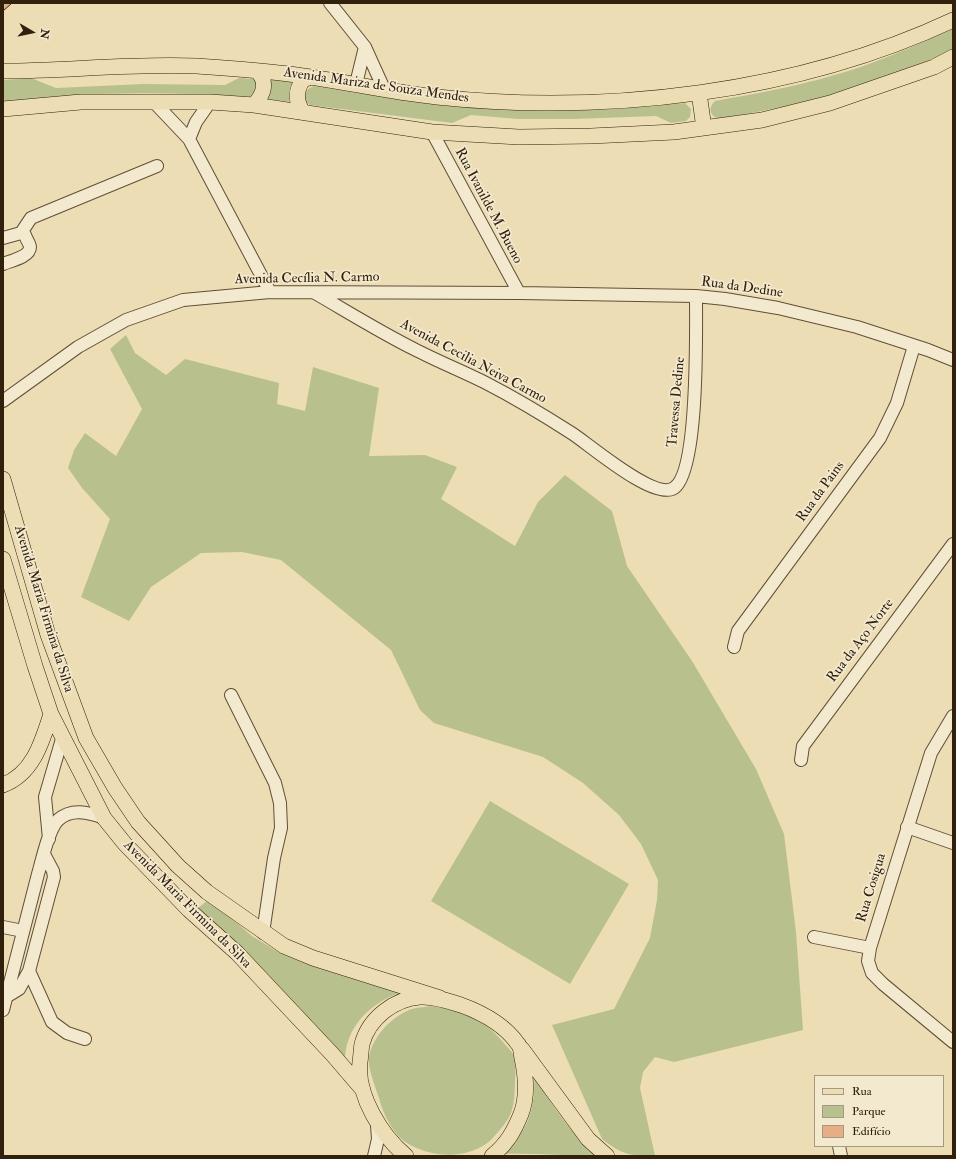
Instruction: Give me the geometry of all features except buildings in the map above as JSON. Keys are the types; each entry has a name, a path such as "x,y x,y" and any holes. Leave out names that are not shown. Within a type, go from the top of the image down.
{"main road":[{"name":"Avenida Mariza de Souza Mendes","path":"3,71 195,66 311,77 437,97 549,104 678,96 775,81 848,59 916,36 953,20"},
{"path":"3,109 81,102 210,102 254,104 432,132 519,137 674,132 762,120 830,103 953,58"},
{"path":"934,66 953,66"},
{"path":"254,104 264,90 264,80 257,71"},
{"path":"303,112 298,104 297,95 303,80 311,77"},
{"path":"699,93 704,128"},
{"name":"Avenida Maria Firmina da Silva","path":"3,479 48,635 86,738 138,822 178,866 207,892 263,933 284,946 313,958 440,998"},
{"name":"Avenida Maria Firmina da Silva","path":"3,559 51,714 104,818 125,844 189,910 237,953 333,1055 363,1090"},
{"path":"3,785 14,781 29,765 43,739 51,714"},
{"path":"65,744 86,738"},
{"path":"189,910 207,892"},
{"path":"406,1156 394,1146 377,1125 363,1090 360,1066 361,1051 362,1043 371,1025 386,1009 404,1000 420,997 440,998 476,1010 497,1022 519,1045 588,1139 608,1156"},
{"path":"492,1156 503,1147 513,1132 525,1104 526,1078 519,1045"}],"street":[{"path":"330,3 336,7 365,47 384,89"},
{"path":"356,84 365,47"},
{"path":"153,101 189,139 270,292"},
{"path":"189,139 196,122 210,102"},
{"name":"Rua Ivanilde M. Bueno","path":"432,132 518,293"},
{"path":"3,238 21,233 31,218 157,166"},
{"path":"3,264 23,256 29,251 30,247 25,235 21,233"},
{"name":"Avenida Cecília N. Carmo","path":"3,401 78,347 126,320 183,300 270,292 518,293"},
{"name":"Avenida Cecilia Neiva Carmo","path":"314,292 413,349 486,383 534,410 572,434 638,480 656,490"},
{"name":"Rua da Dedine","path":"518,293 696,296 725,299 778,308 857,327 953,360"},
{"name":"Travessa Dedine","path":"656,490 667,491 674,489 684,476 693,418 696,372 696,296"},
{"name":"Rua da Pains","path":"734,647 738,631 880,438 897,403 914,346"},
{"name":"Rua da Aço Norte","path":"801,760 803,746 953,544"},
{"path":"231,695 275,783 280,803 281,828 272,865 263,933"},
{"name":"Rua Cosigua","path":"953,716 931,753 870,948 868,961 872,972 883,984 953,1042"},
{"path":"49,839 45,797 65,744"},
{"path":"3,1010 44,854 56,822 64,816 74,812 88,812 104,818"},
{"path":"907,827 953,843"},
{"path":"6,997 19,989 29,971 54,877 53,871 44,854"},
{"path":"3,927 23,931"},
{"path":"814,937 870,948"},
{"path":"29,971 52,1022 67,1033 84,1039"},
{"path":"374,1156 378,1139 377,1125"}],"green space":[{"path":"953,29 953,50 873,83 807,101 741,115 719,119 711,114 711,106 715,101 788,87 847,72 893,55"},
{"path":"269,77 294,80 290,90 291,102 268,99 271,84"},
{"path":"31,78 56,88 143,84 225,85 239,78 253,79 258,83 253,97 128,93 65,96 3,103 3,80"},
{"path":"314,86 415,102 508,110 597,110 685,103 691,109 690,117 686,121 671,123 656,116 518,119 471,115 452,123 310,105 307,103 305,94 308,89"},
{"path":"126,335 135,353 166,375 185,359 279,383 277,404 305,411 313,367 379,388 369,456 425,455 457,467 441,499 515,546 538,502 565,475 612,511 627,566 692,661 756,769 784,834 796,932 803,1030 674,1062 655,1057 643,1072 640,1088 655,1156 627,1154 602,1139 552,1025 614,1009 650,938 657,900 658,880 641,844 619,815 583,783 543,757 434,723 420,710 391,650 281,560 242,552 201,553 151,587 129,621 81,597 110,519 82,488 68,468 74,450 85,433 116,456 142,409 110,349"},
{"path":"490,801 629,884 570,984 431,901"},
{"path":"209,899 252,936 280,953 301,962 399,993 378,1004 361,1019 349,1038 345,1061 197,909"},
{"path":"433,1006 472,1017 488,1027 512,1052 515,1061 514,1102 507,1121 491,1140 473,1151 462,1154 450,1155 428,1152 407,1143 402,1139 393,1129 386,1117 369,1066 371,1049 384,1028 405,1012 420,1007"},
{"path":"534,1076 562,1119 596,1156 503,1154 524,1129 528,1119 533,1099"}]}
